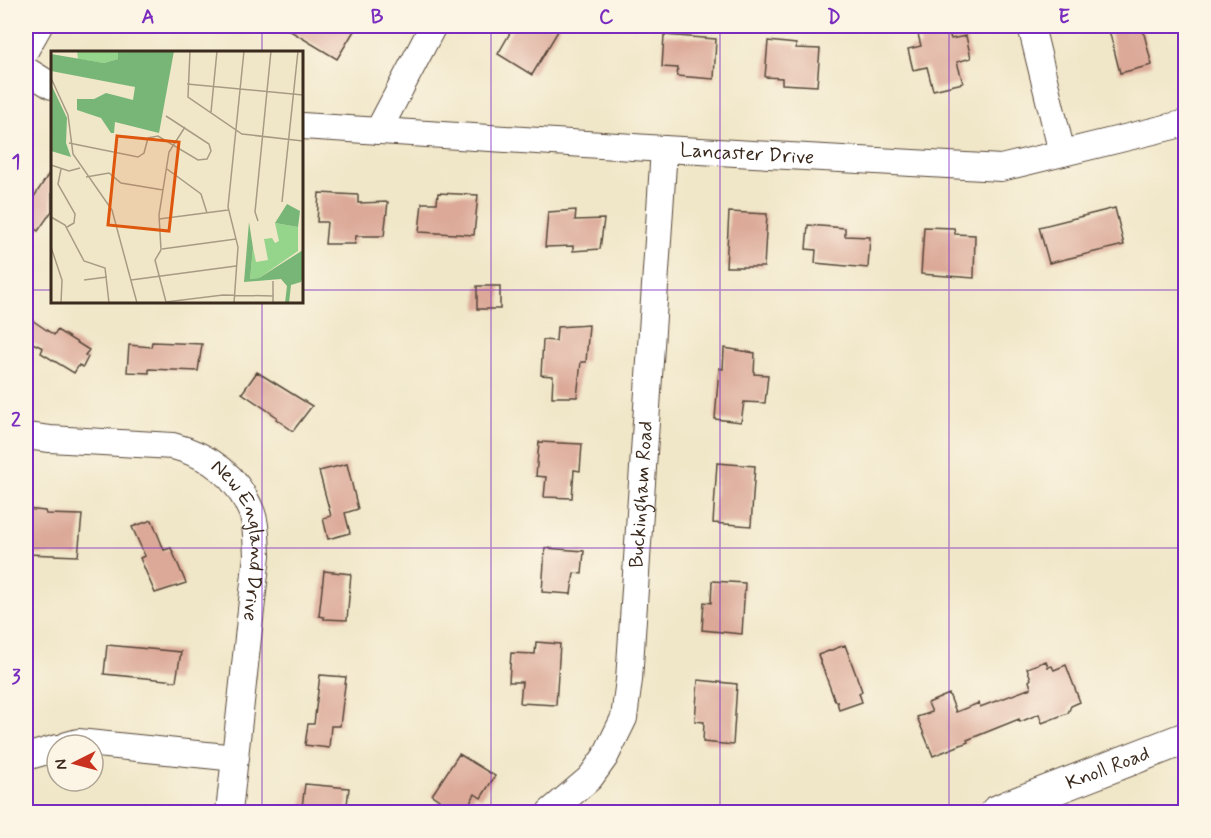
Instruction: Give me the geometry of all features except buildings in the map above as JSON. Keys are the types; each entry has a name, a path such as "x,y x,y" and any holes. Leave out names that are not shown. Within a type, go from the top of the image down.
{"street":[{"path":"26,49 39,26"},
{"path":"378,130 433,26"},
{"path":"1031,26 1062,153"},
{"path":"26,70 51,85"},
{"name":"Lancaster Drive","path":"303,126 1001,168 1185,123"},
{"name":"Buckingham Road","path":"550,813 590,778 605,757 624,718 629,680 664,149"},
{"name":"New England Drive","path":"26,436 173,446 206,458 223,470 238,486 252,513 256,529 257,555 230,813"},
{"name":"Knoll Road","path":"996,813 1185,738"},
{"path":"105,745 236,758"},
{"path":"26,758 45,752"}]}
